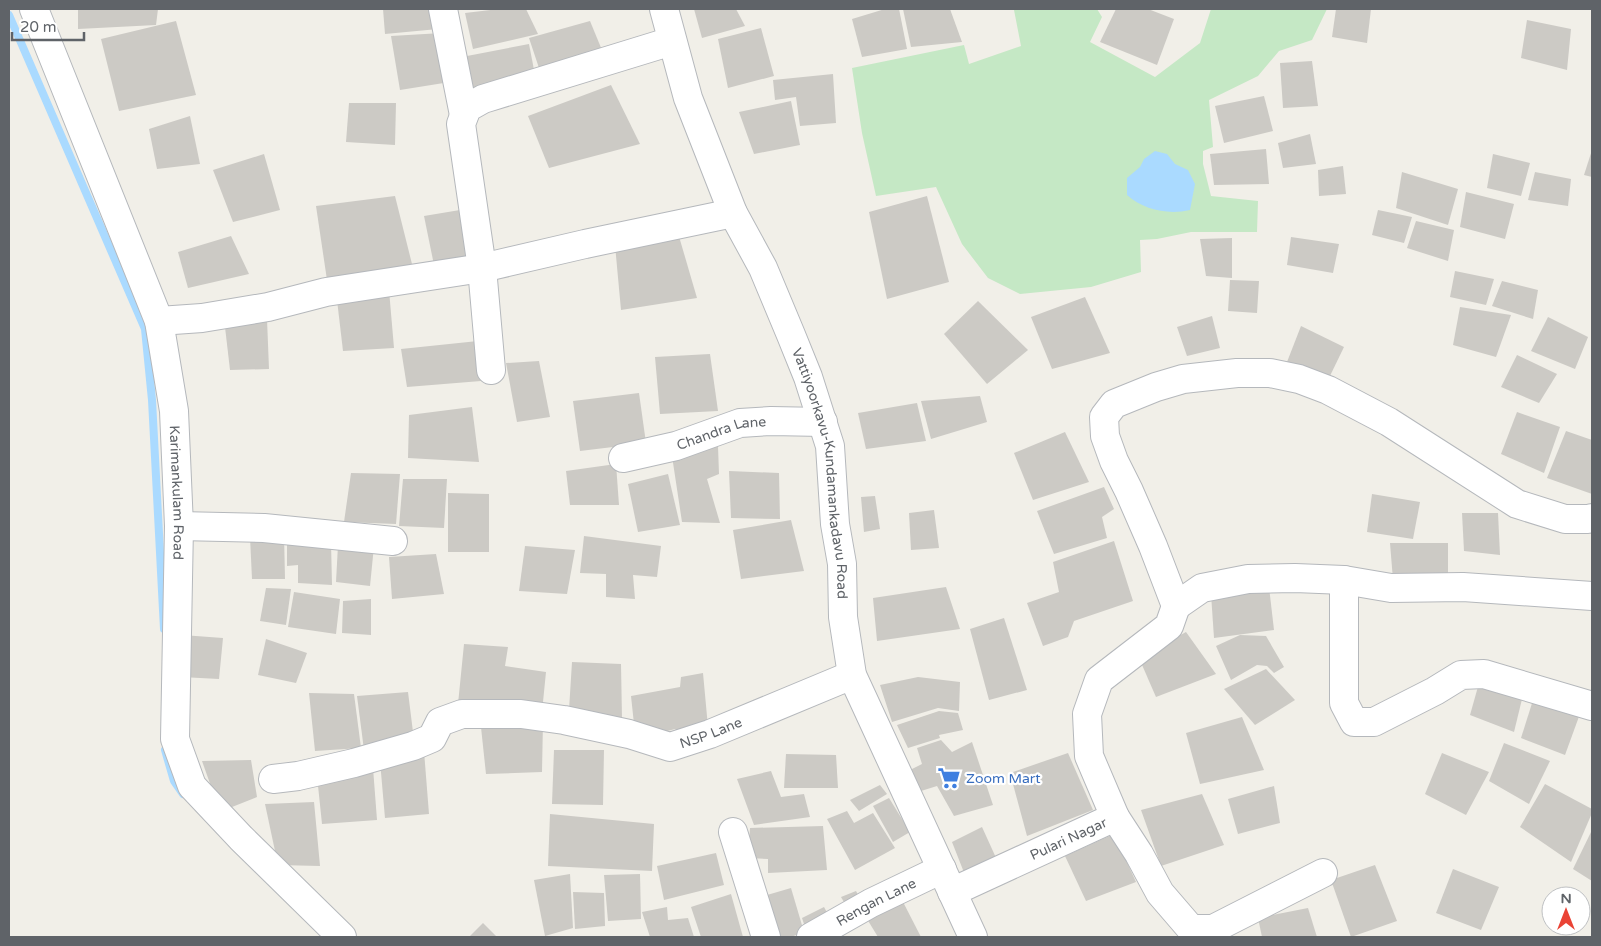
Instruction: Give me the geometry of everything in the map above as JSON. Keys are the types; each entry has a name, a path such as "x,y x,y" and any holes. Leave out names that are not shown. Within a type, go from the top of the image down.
{"street":[{"name":"Karimankulam Road","path":"34,9 159,320 174,411 179,526 175,739 192,786 241,838 342,937"},
{"path":"443,9 464,115"},
{"name":"Vattiyoorkavu-Kundamankadavu Road","path":"664,9 688,98 733,213 763,268 777,302 804,369 830,446 835,524 842,564 843,617 852,675 973,937"},
{"path":"491,370 482,268 461,124 467,108 484,99 672,41"},
{"path":"159,320 202,318 268,307 326,292 482,268 733,213"},
{"path":"1592,518 1564,519 1517,504 1389,422 1328,390 1270,373 1237,373 1183,379 1156,387 1114,404 1104,418 1105,436 1108,445 1153,546 1176,606 1202,588 1248,578 1344,580 1392,588 1463,586 1592,596"},
{"name":"Chandra Lane","path":"623,458 676,446 740,423 771,421 823,422"},
{"path":"179,526 264,528 392,541"},
{"path":"1344,580 1344,703 1354,722 1374,722 1435,692 1461,675 1484,674 1592,706"},
{"name":"Pulari Nagar","path":"947,881 1115,817 1089,756 1087,714 1099,680 1168,626 1176,606"},
{"name":"NSP Lane","path":"272,779 298,776 354,763 413,746 432,738 440,722 462,714 520,714 564,720 629,734 670,747 710,734 852,675"},
{"path":"1115,817 1139,854 1160,893 1191,929 1213,929 1323,872"},
{"path":"733,832 766,937"},
{"name":"Rengan Lane","path":"811,937 871,903 947,881"}],"green space":[{"path":"1097,9 1102,17 1090,42 1155,77 1200,43 1211,9 1327,9 1312,40 1279,51 1258,76 1209,100 1213,147 1203,151 1203,164 1211,196 1258,201 1257,232 1191,232 1157,239 1140,240 1141,272 1091,287 1020,294 988,278 962,244 936,187 876,196 862,133 852,68 964,45 969,64 1021,46 1014,10"}],"water":[{"path":"1155,151 1167,154 1175,164 1188,170 1195,184 1190,210 1173,212 1157,210 1141,204 1127,195 1127,178 1140,167 1144,159"}],"building":[{"path":"78,9 158,9 156,25 78,29"},
{"path":"383,9 435,9 438,29 385,34"},
{"path":"499,9 526,9 538,34 473,49 465,13"},
{"path":"694,9 736,9 745,26 702,38"},
{"path":"885,9 899,9 907,49 862,57 852,19"},
{"path":"903,9 950,9 962,42 911,47"},
{"path":"1116,9 1148,9 1174,19 1157,65 1100,42"},
{"path":"1336,9 1371,9 1367,43 1332,37"},
{"path":"1527,20 1571,29 1567,70 1521,58"},
{"path":"176,21 196,95 119,111 101,39"},
{"path":"590,21 604,55 540,71 529,38"},
{"path":"761,28 774,76 728,88 718,39"},
{"path":"442,33 450,82 400,90 391,36"},
{"path":"529,44 535,75 473,88 467,56"},
{"path":"1312,61 1318,106 1283,108 1280,63"},
{"path":"833,74 836,123 800,126 796,97 775,100 773,80"},
{"path":"611,85 640,144 549,168 528,116"},
{"path":"1264,96 1273,131 1224,143 1215,106"},
{"path":"791,101 800,145 754,154 739,112"},
{"path":"349,103 396,103 395,145 346,142"},
{"path":"190,116 200,164 157,169 149,129"},
{"path":"1310,134 1316,164 1283,168 1278,143"},
{"path":"1266,149 1269,184 1214,185 1210,154"},
{"path":"1592,150 1592,177 1584,175"},
{"path":"264,154 280,210 233,222 213,170"},
{"path":"1493,154 1530,163 1521,196 1487,188"},
{"path":"1343,166 1346,194 1319,196 1318,170"},
{"path":"1402,172 1458,189 1448,225 1396,208"},
{"path":"1535,172 1571,179 1568,206 1528,200"},
{"path":"1466,192 1514,204 1505,239 1460,227"},
{"path":"395,196 414,272 327,280 316,206"},
{"path":"927,196 949,282 887,299 869,212"},
{"path":"460,210 468,260 434,265 424,216"},
{"path":"1378,210 1412,217 1404,243 1372,235"},
{"path":"1416,221 1454,230 1448,261 1407,248"},
{"path":"678,233 697,298 621,310 615,245"},
{"path":"231,236 249,274 188,288 178,252"},
{"path":"1291,237 1339,244 1333,273 1287,265"},
{"path":"1232,238 1232,278 1206,276 1200,239"},
{"path":"1455,271 1494,279 1486,305 1450,297"},
{"path":"1230,280 1259,281 1257,313 1228,311"},
{"path":"1502,281 1538,290 1533,319 1492,306"},
{"path":"389,290 394,348 343,351 337,300"},
{"path":"1085,297 1110,353 1052,369 1031,317"},
{"path":"978,301 1028,350 987,384 944,334"},
{"path":"1460,307 1511,315 1496,357 1453,345"},
{"path":"1212,316 1220,348 1187,356 1177,327"},
{"path":"1548,317 1588,337 1575,369 1531,351"},
{"path":"267,319 269,369 230,370 225,327"},
{"path":"1301,326 1344,347 1328,380 1287,362"},
{"path":"478,341 481,381 407,387 401,349"},
{"path":"710,354 718,411 660,414 655,357"},
{"path":"1517,355 1557,374 1539,403 1501,387"},
{"path":"539,361 550,417 517,422 506,363"},
{"path":"639,393 646,443 580,451 573,401"},
{"path":"980,396 987,422 931,439 921,401"},
{"path":"917,403 926,441 866,449 858,413"},
{"path":"472,407 479,462 408,458 409,415"},
{"path":"1517,412 1560,427 1544,473 1501,454"},
{"path":"1566,431 1592,440 1592,494 1547,478"},
{"path":"1065,432 1089,482 1033,500 1014,453"},
{"path":"718,446 719,474 707,479 720,523 682,522 672,456"},
{"path":"616,464 619,505 570,505 566,471"},
{"path":"729,471 779,473 780,519 731,518"},
{"path":"351,473 400,474 396,524 344,522"},
{"path":"668,474 680,525 638,532 628,484"},
{"path":"403,479 447,479 444,528 399,526"},
{"path":"1104,487 1114,509 1102,517 1107,538 1054,554 1037,511"},
{"path":"448,493 489,494 489,552 448,552"},
{"path":"1372,494 1420,502 1413,539 1367,532"},
{"path":"875,496 880,529 864,532 861,497"},
{"path":"934,510 939,548 911,550 909,513"},
{"path":"1462,513 1498,513 1500,555 1464,551"},
{"path":"791,520 804,571 741,579 733,530"},
{"path":"284,534 285,579 252,579 250,537"},
{"path":"584,536 661,546 657,577 633,575 635,599 606,597 606,574 580,573"},
{"path":"287,541 331,542 332,585 298,583 298,565 287,566"},
{"path":"1114,541 1133,601 1074,621 1068,637 1043,646 1027,603 1059,592 1053,562"},
{"path":"1390,543 1448,543 1448,582 1393,580"},
{"path":"338,545 374,546 370,586 336,582"},
{"path":"525,546 575,550 567,594 519,591"},
{"path":"436,554 444,594 392,599 389,557"},
{"path":"946,587 960,629 877,641 873,598"},
{"path":"1269,587 1274,630 1214,638 1211,594"},
{"path":"266,588 291,589 286,625 260,621"},
{"path":"294,592 340,599 336,634 288,627"},
{"path":"371,599 371,635 342,633 343,601"},
{"path":"1004,618 1027,690 989,700 970,629"},
{"path":"1186,632 1216,674 1156,697 1139,658"},
{"path":"182,635 223,638 219,679 181,677"},
{"path":"1240,635 1266,636 1284,667 1274,673 1267,666 1257,665 1231,680 1216,646"},
{"path":"266,639 307,653 296,683 258,675"},
{"path":"464,644 508,647 505,666 546,672 542,712 458,704"},
{"path":"572,662 621,664 622,719 569,710"},
{"path":"1266,669 1295,700 1255,725 1224,689"},
{"path":"703,673 708,727 683,735 675,729 656,734 634,724 631,696 680,687 681,677"},
{"path":"918,677 960,682 959,711 938,708 892,722 880,685"},
{"path":"1479,683 1523,695 1514,732 1470,715"},
{"path":"408,692 414,740 364,750 357,696"},
{"path":"309,693 354,694 361,748 315,751"},
{"path":"1534,697 1581,711 1565,755 1521,738"},
{"path":"939,711 958,713 963,730 939,735 940,738 908,748 897,725"},
{"path":"1242,717 1264,770 1200,784 1186,733"},
{"path":"480,718 543,721 542,772 486,774"},
{"name":"Zoom Mart","path":"941,740 952,752 972,742 993,805 954,816 937,786 921,791 910,770 922,764 917,748"},
{"path":"1504,743 1550,761 1529,804 1489,781"},
{"path":"554,750 604,750 603,805 552,804"},
{"path":"424,751 429,814 385,818 380,761"},
{"path":"1068,753 1093,810 1027,836 1010,773"},
{"path":"1442,753 1489,772 1466,815 1425,794"},
{"path":"786,754 836,755 838,788 784,788"},
{"path":"251,760 257,797 227,809 213,792 202,761"},
{"path":"373,768 377,820 322,824 317,776"},
{"path":"771,771 781,797 804,794 810,817 754,825 737,779"},
{"path":"1545,784 1592,809 1571,862 1520,827"},
{"path":"880,785 887,794 859,811 850,800"},
{"path":"1274,786 1280,823 1238,834 1228,799"},
{"path":"1202,794 1224,845 1161,866 1141,810"},
{"path":"889,798 910,832 893,842 873,806"},
{"path":"314,802 320,866 278,865 265,804"},
{"path":"847,811 854,823 873,813 895,848 855,870 827,819"},
{"path":"550,814 654,824 652,871 548,866"},
{"path":"823,826 827,870 768,873 768,859 748,858 750,828"},
{"path":"982,827 997,860 965,875 952,842"},
{"path":"1592,830 1592,881 1573,869"},
{"path":"1114,834 1136,882 1086,901 1065,856"},
{"path":"716,853 724,885 664,900 657,866"},
{"path":"1375,865 1397,921 1351,937 1331,880"},
{"path":"1453,869 1499,887 1481,930 1436,913"},
{"path":"570,874 573,928 545,936 534,880"},
{"path":"640,874 641,919 608,921 604,875"},
{"path":"791,888 804,932 791,937 770,937 757,898"},
{"path":"856,891 862,902 848,909 841,897"},
{"path":"573,892 604,893 605,926 575,929"},
{"path":"731,894 743,937 701,937 691,907"},
{"path":"902,900 921,937 878,937 867,919"},
{"path":"667,907 668,920 688,918 694,937 650,937 642,912"},
{"path":"824,907 830,918 806,930 802,918"},
{"path":"1308,908 1317,937 1262,937 1258,918"},
{"path":"483,923 497,937 469,937"}],"waterway":[{"path":"9,15 145,329 152,400 164,629"},
{"path":"165,750 174,781 183,794"}],"place":[{"name":"Zoom Mart","path":"949,778"}]}
